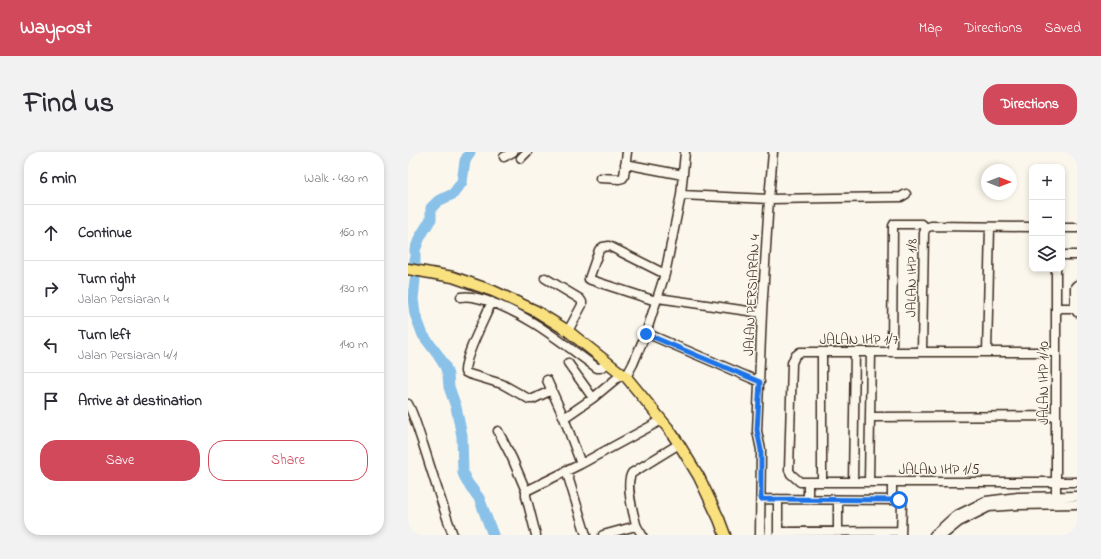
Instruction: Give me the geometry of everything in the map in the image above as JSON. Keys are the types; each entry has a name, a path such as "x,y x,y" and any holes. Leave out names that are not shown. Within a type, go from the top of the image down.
{"main road":[{"path":"408,269 453,277 493,291 536,311 568,331 609,363 624,376 662,420 679,444 699,477 725,535"}],"street":[{"path":"504,157 513,152"},
{"path":"600,178 623,178 627,152"},
{"path":"564,418 624,376 633,364 646,334 665,274 681,196 684,152"},
{"name":"JALAN PERSIARAN 4","path":"760,535 761,450 757,430 762,313 773,152"},
{"path":"625,164 683,175"},
{"path":"681,196 769,200 901,197 906,194"},
{"path":"892,352 892,226 894,224 922,224 926,228 931,226 1029,227"},
{"path":"987,352 990,227"},
{"name":"JALAN IHP 1/8","path":"922,352 924,233 926,228"},
{"path":"1065,228 1077,228"},
{"path":"665,274 609,246 603,247 599,250 589,279 657,299 762,313"},
{"path":"1065,255 1077,256"},
{"name":"JALAN IHP 1/10","path":"1056,272 1056,497"},
{"path":"545,278 580,299 582,302 582,305 568,331"},
{"path":"1056,308 1076,310 1075,287 1077,285"},
{"path":"461,297 469,296 492,302 522,317 537,325 598,368 609,363"},
{"path":"492,302 467,358 465,372 502,384 529,399 533,399 552,390"},
{"path":"646,334 760,382"},
{"name":"JALAN IHP 1/7","path":"804,482 791,474 789,470 792,363 795,356 800,352 1056,352"},
{"path":"822,352 822,482"},
{"path":"853,482 855,352"},
{"path":"869,482 871,352"},
{"path":"568,362 593,398"},
{"path":"547,380 564,418 581,464"},
{"path":"408,404 415,417 440,499 453,535"},
{"path":"870,417 1056,416"},
{"path":"526,491 566,470 581,464 662,420"},
{"path":"498,430 526,491 536,535"},
{"path":"642,535 636,526 629,482 630,476 632,473 679,444"},
{"path":"566,470 586,535"},
{"path":"804,482 808,500"},
{"name":"JALAN IHP 1/5","path":"804,482 1077,482"},
{"path":"892,482 892,500"},
{"path":"934,535 955,516 986,501 1018,497 1077,496"},
{"path":"761,499 778,499 808,500 899,500 902,503 901,533 778,534 778,499"},
{"path":"838,500 838,533"},
{"path":"943,535 959,522 989,507 1077,504"},
{"path":"603,535 636,526"}],"waterway":[{"path":"415,262 415,250 420,237 431,219 431,208 438,201 453,194 462,182 465,161 470,152"},
{"path":"415,280 413,299 415,314 423,335 445,366 448,375 449,387 456,407 462,436 463,473 467,482 479,498 493,535"}],"route":[{"path":"646,334 760,382 757,430 761,450 761,499 899,500"}]}
